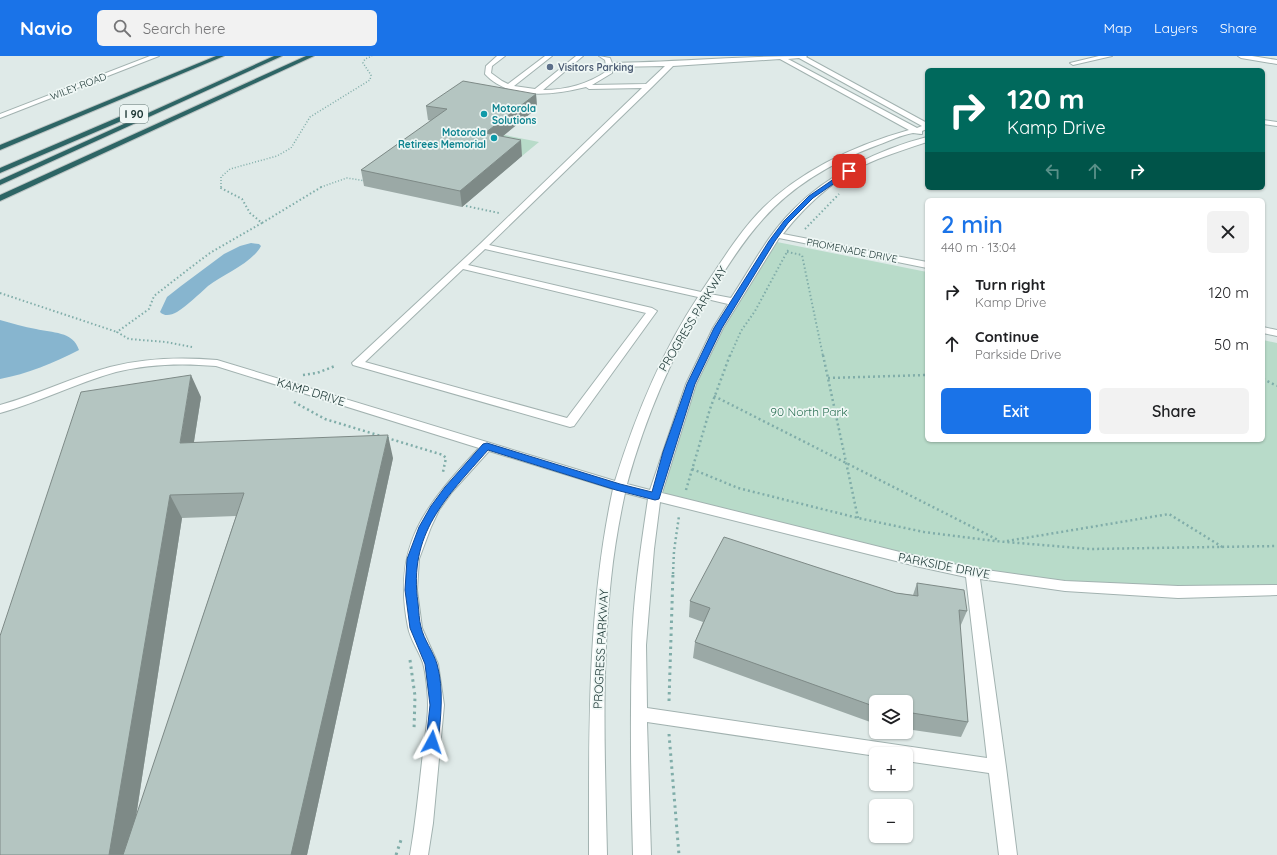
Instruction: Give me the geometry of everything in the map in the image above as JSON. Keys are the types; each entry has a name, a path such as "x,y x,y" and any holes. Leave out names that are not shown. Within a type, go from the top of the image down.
{"highway":[{"name":"I 90","path":"0,148 221,56"},
{"name":"I 90","path":"0,171 268,56"},
{"path":"0,184 279,56"},
{"path":"0,198 311,56"}],"street":[{"name":"WILEY ROAD","path":"0,116 156,56"},
{"path":"502,56 496,59 489,66 488,74 495,81 508,87 537,91 568,90 584,87 650,86"},
{"path":"508,87 549,56"},
{"path":"537,91 580,56"},
{"path":"584,87 601,80 610,72 608,59 602,56"},
{"path":"609,65 671,64 802,56 925,126"},
{"path":"1074,59 1109,56"},
{"path":"1241,56 1277,62"},
{"path":"1250,56 1277,58"},
{"path":"782,58 925,137"},
{"path":"461,266 652,311 570,423 357,363 461,266 483,246 650,86 671,64"},
{"path":"1265,114 1277,116"},
{"path":"1265,122 1277,124"},
{"name":"PROGRESS PARKWAY","path":"598,855 597,743 601,618 612,526 620,487 640,423 658,378 704,295 752,226 765,210 797,184 837,159 860,148 925,128"},
{"path":"642,855 639,645 647,549 655,496 691,384 718,328 776,235 796,211 828,184 874,158 925,139"},
{"name":"PROMENADE DRIVE","path":"776,235 925,264"},
{"path":"483,246 734,302"},
{"path":"1265,330 1277,333"},
{"name":"KAMP DRIVE","path":"0,409 23,403 98,374 128,366 159,361 187,360 216,363 620,487"},
{"path":"419,855 424,823 436,705 431,664 415,628 410,590 412,559 424,527 434,508 448,489 487,446"},
{"name":"PARKSIDE DRIVE","path":"620,487 920,562 972,573 1065,586 1178,592 1277,590"},
{"path":"972,573 998,767 1008,855"},
{"path":"640,714 998,767"}],"path":[{"path":"262,223 250,213 242,199 220,188 221,176 230,169 277,156 292,148 310,117 370,80 371,75 363,63 365,59 372,56"},
{"path":"117,332 149,309 154,296 210,253 292,206 315,191 334,182 352,178 369,181"},
{"path":"679,855 668,718 674,551 681,503 714,396 741,331 759,305 790,245 824,208 840,194"},
{"path":"466,206 504,214"},
{"path":"787,252 802,255 858,518"},
{"path":"0,293 90,322 117,332 129,339 166,342 195,348"},
{"path":"286,384 296,376 317,373 335,366"},
{"path":"828,378 925,375"},
{"path":"1265,380 1277,386"},
{"path":"714,396 1001,541 1169,514 1225,548"},
{"path":"290,400 325,419 443,455 446,458 441,476"},
{"path":"692,469 738,488 858,518 924,532 1090,549 1277,546"},
{"path":"409,652 415,696 414,734"},
{"path":"396,855 403,834"}],"green space":[{"path":"480,130 539,142 522,156 462,144"},
{"name":"90 North Park","path":"772,241 925,272 925,442 1265,442 1265,340 1277,343 1277,590 1178,592 972,573 655,496 691,384"}],"water":[{"path":"251,243 259,244 261,246 251,258 208,286 177,312 164,315 160,312 167,297 181,286 224,254 240,246"},
{"path":"0,320 67,336 72,339 79,350 40,368 0,379"}],"building":[{"path":"463,81 536,94 485,133 521,140 460,191 361,170 447,109 426,106"},
{"path":"191,375 180,443 388,435 291,855 123,855 244,493 170,495 109,855 0,855 0,636 81,392"},
{"path":"724,537 896,593 918,596 917,583 964,590 967,611 959,610 968,722 913,713 913,695 869,695 869,704 695,642 710,608 690,601"}],"place":[{"name":"Visitors Parking","path":"550,67"},
{"name":"Motorola Solutions","path":"484,114"},
{"name":"Motorola Retirees Memorial","path":"494,138"}],"route":[{"path":"432,742 436,705 431,664 415,628 410,590 412,559 424,527 434,508 448,489 487,446 620,487 655,496 691,384 718,328 772,241 786,222 811,197 849,171"}]}
